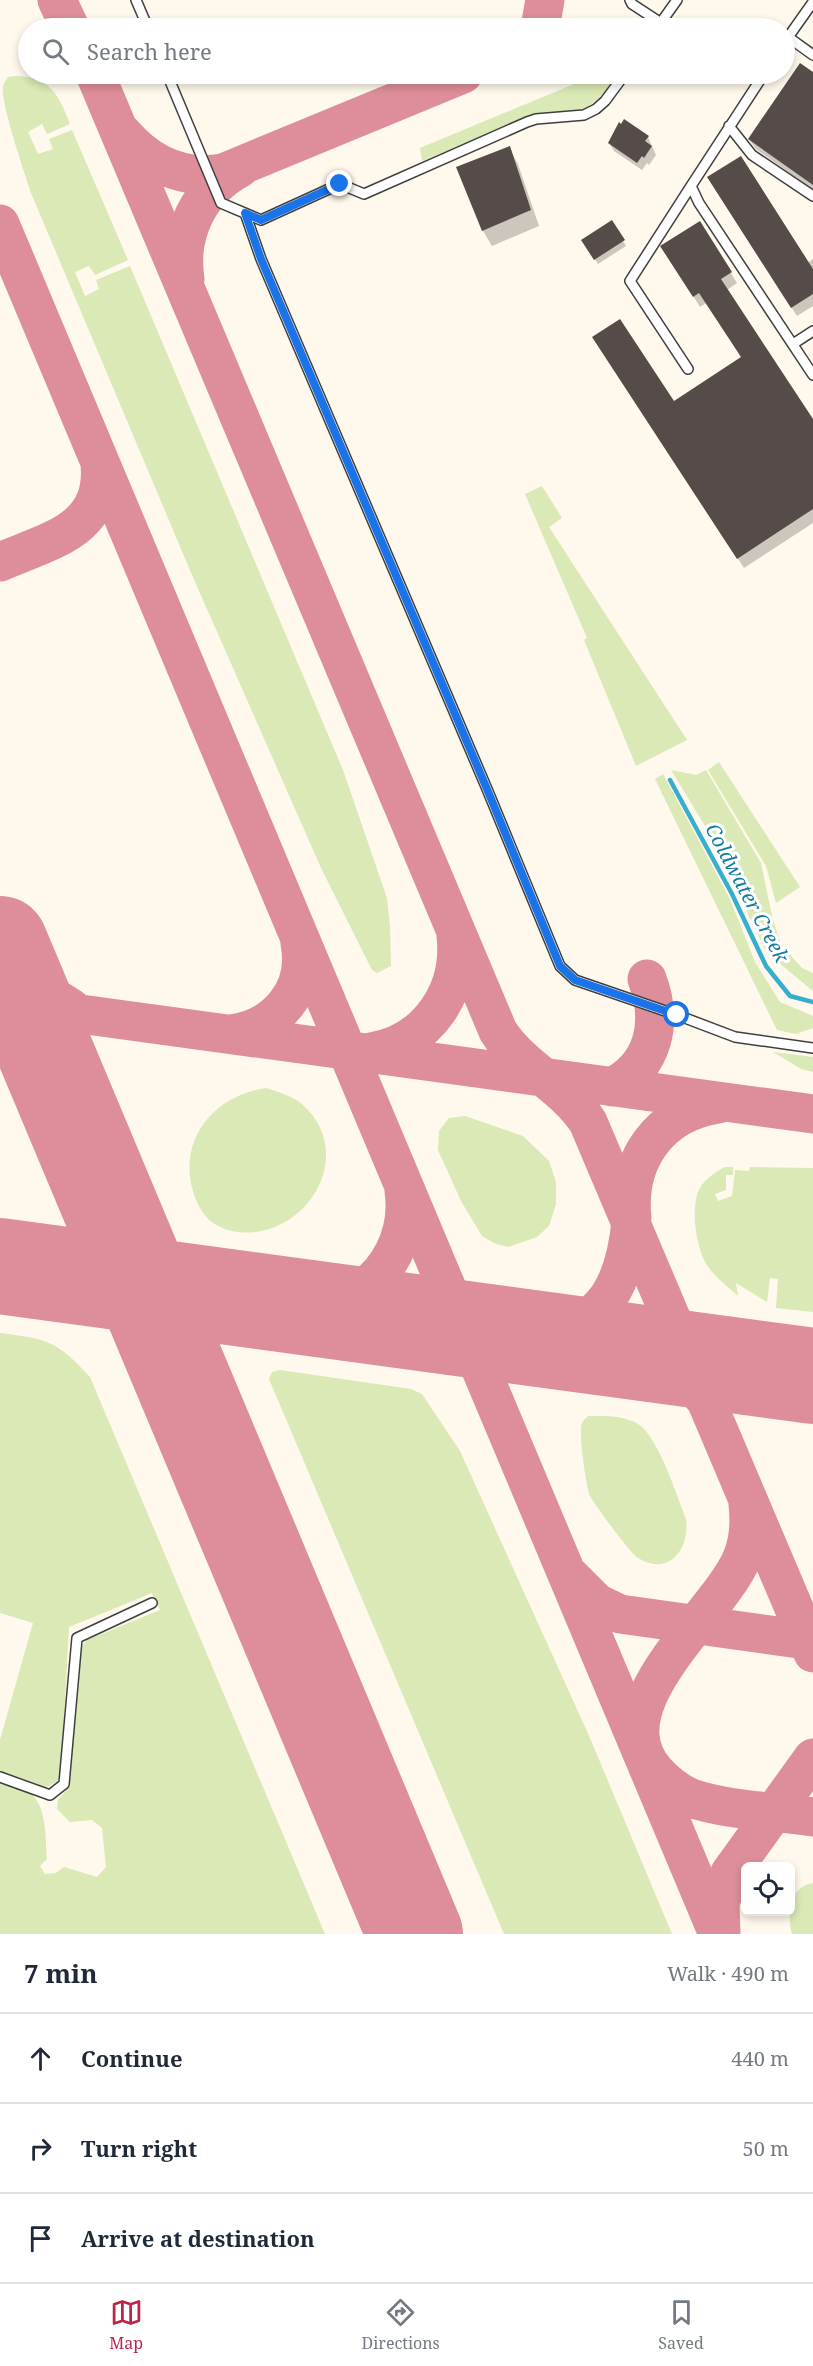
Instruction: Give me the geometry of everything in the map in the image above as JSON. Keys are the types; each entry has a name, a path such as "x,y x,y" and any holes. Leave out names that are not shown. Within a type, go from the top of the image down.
{"lane":[{"path":"136,0 144,18"},
{"path":"630,0 650,18"},
{"path":"665,18 677,0"},
{"path":"795,27 813,2"},
{"path":"795,45 813,55"},
{"path":"170,84 221,203 261,220 340,184 364,194 536,119 584,115 605,101 618,84"},
{"path":"688,369 630,282 757,84"},
{"path":"729,126 752,155 813,196"},
{"path":"691,186 699,203 813,375"},
{"path":"245,213 261,259 483,778 560,966 575,980 735,1037 813,1048"},
{"path":"793,344 813,331"},
{"path":"0,1777 50,1795 64,1784 77,1638 152,1603"}],"green space":[{"path":"18,76 18,84 45,84 52,89 61,104 70,124 47,134 42,124 28,132 38,154 53,149 49,139 72,130 128,260 95,275 89,266 75,272 85,296 99,289 96,280 130,266 343,770 387,898 391,966 377,973 372,970 321,868 192,575 31,193 5,107 3,86 8,77"},
{"path":"574,84 612,84 605,93 585,109 529,116 422,161 420,148"},
{"path":"542,486 562,518 549,527 687,740 636,766 584,640 587,638 525,494"},
{"path":"719,762 800,887 776,903 766,866 708,770"},
{"path":"671,770 696,775 706,770 761,863 772,916 781,945 802,968 813,973 813,991 767,953 740,898 727,862"},
{"path":"663,774 730,899 755,962 780,1002 813,1016 813,1028 796,1034 777,1030 655,779"},
{"path":"773,1052 813,1057 813,1072 801,1069"},
{"path":"266,1088 299,1102 319,1126 326,1149 324,1171 315,1193 300,1211 281,1225 257,1232 232,1231 210,1220 196,1200 190,1180 190,1160 194,1143 202,1126 213,1112 228,1101"},
{"path":"465,1116 523,1136 549,1161 556,1182 556,1204 549,1226 537,1237 508,1247 496,1244 482,1236 461,1201 438,1150 439,1131 449,1118"},
{"path":"725,1167 733,1167 733,1175 726,1175 726,1190 715,1194 718,1201 732,1196 735,1170 749,1171 750,1167 813,1168 813,1312 776,1308 778,1279 770,1278 767,1302 736,1283 738,1296 708,1267 699,1246 696,1228 696,1200 702,1184"},
{"path":"0,1333 30,1337 51,1344 69,1356 90,1377 325,1934 0,1934 0,1784 24,1789 37,1801 44,1820 47,1859 40,1866 45,1874 56,1873 64,1867 97,1877 106,1867 102,1828 92,1820 70,1822 57,1809 58,1799 66,1791 71,1768 79,1649 87,1640 160,1610 152,1593 69,1627 61,1774 57,1782 46,1787 0,1771 0,1740 33,1623 0,1613"},
{"path":"280,1370 411,1389 422,1394 460,1451 590,1738 672,1934 504,1934 269,1379 272,1372"},
{"path":"588,1416 620,1418 638,1424 660,1453 686,1519 685,1540 681,1550 668,1562 649,1563 638,1558 621,1539 590,1496 581,1436 582,1423"},
{"path":"813,1883 813,1934 792,1934 790,1916 795,1916 795,1894"}],"building":[{"path":"800,63 813,72 813,185 748,139 786,84 795,84 795,70"},
{"path":"624,119 649,136 645,141 652,146 644,158 642,156 637,163 608,143 619,122 621,124"},
{"path":"510,146 531,210 482,231 456,167"},
{"path":"741,156 813,269 813,294 791,308 707,177"},
{"path":"612,220 625,240 594,260 581,240"},
{"path":"700,221 732,272 721,279 813,419 813,509 737,559 592,337 620,319 674,401 741,357 699,293 693,297 660,246"}],"waterway":[{"name":"Coldwater Creek","path":"670,780 732,894 766,966 790,996 813,1002"}],"taxiway":[{"path":"57,0 65,18"},
{"path":"542,18 545,0"},
{"path":"99,84 498,1031 518,1056 567,1097 588,1122 813,1653"},
{"path":"123,134 144,154 168,167 194,174 223,173 439,84"},
{"path":"185,279 185,245 194,214 213,188 240,168"},
{"path":"0,224 718,1934"},
{"path":"0,562 56,539 84,518 94,504 100,486 100,463"},
{"path":"371,1052 391,1047 409,1038 425,1026 437,1011 447,994 453,976 456,936"},
{"path":"231,1034 262,1024 286,1004 299,976 302,960 300,943"},
{"path":"2,949 33,984 71,1008"},
{"path":"612,1087 627,1078 638,1067 652,1040 654,1011 647,979"},
{"path":"0,1003 813,1114"},
{"path":"632,1218 635,1177 641,1159 651,1143 663,1129 679,1117 697,1109 718,1104"},
{"path":"309,1309 349,1296 363,1288 386,1266 400,1238 404,1223 404,1191"},
{"path":"464,1330 533,1335 565,1329 583,1321 609,1296 617,1281 624,1263 631,1222"},
{"path":"407,1322 446,1335 470,1353 476,1362"},
{"path":"677,1326 697,1347 742,1367"},
{"path":"624,1351 668,1367 687,1380 703,1397"},
{"path":"748,1504 748,1531 742,1558 729,1581 668,1661 651,1689 641,1718 641,1745 655,1771 681,1793 691,1798 736,1808 813,1817"},
{"path":"570,1576 597,1603 620,1614 813,1641"},
{"path":"721,1934 720,1903 730,1873 813,1758"}],"runway":[{"path":"0,944 415,1934"},
{"path":"0,1266 813,1376"}],"route":[{"path":"340,184 261,220 245,213 261,259 560,966 575,980 677,1015"}]}
